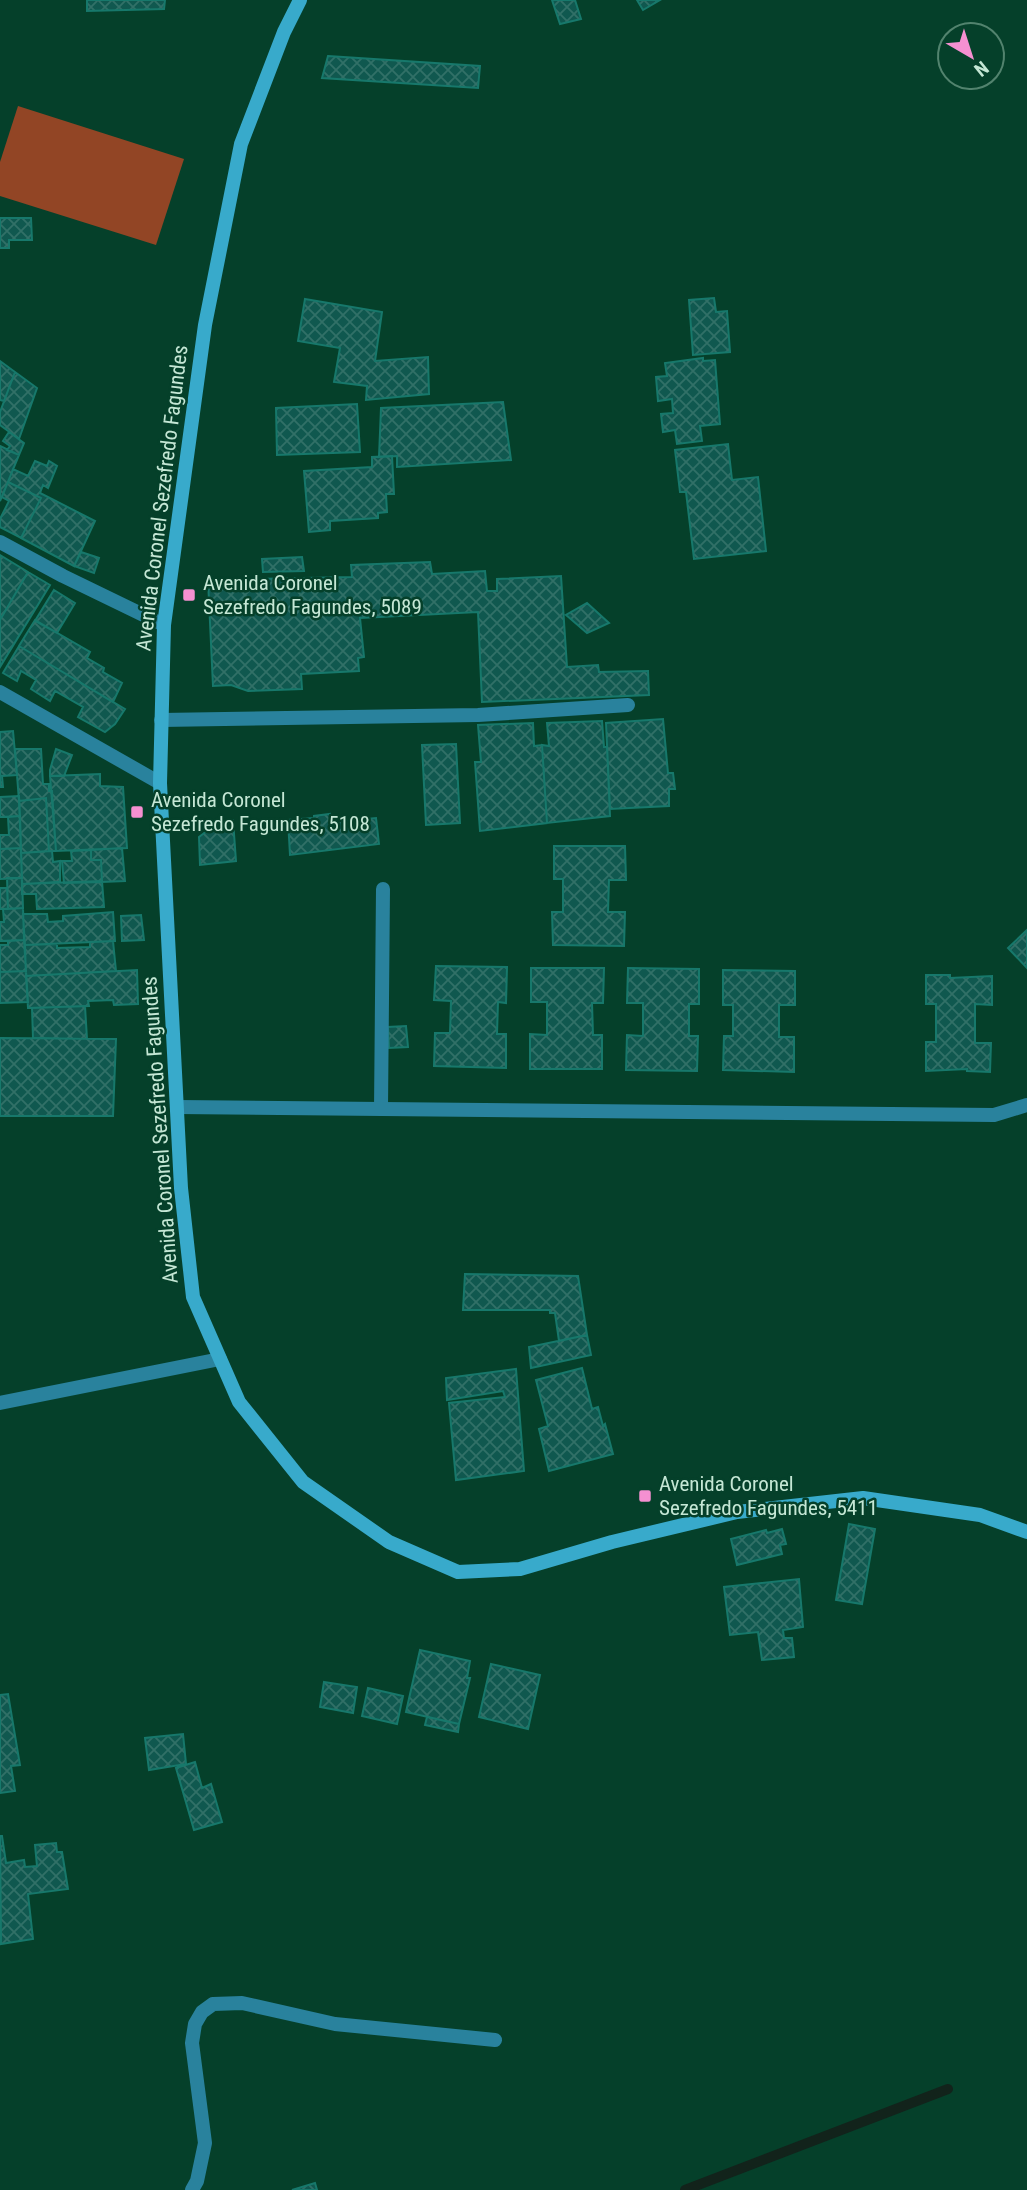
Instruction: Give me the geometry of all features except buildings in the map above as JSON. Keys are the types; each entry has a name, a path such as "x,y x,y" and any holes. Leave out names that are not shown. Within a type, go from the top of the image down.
{"main road":[{"name":"Avenida Coronel Sezefredo Fagundes","path":"299,0 241,144 205,326 164,625 160,783 181,1188 193,1297 239,1402 303,1482 389,1542 458,1572 520,1569 612,1542 737,1512 863,1498 980,1515 1027,1532"}],"street":[{"path":"0,542 164,625"},
{"path":"0,692 160,783"},
{"path":"160,720 478,715 628,705"},
{"path":"381,1109 383,890"},
{"path":"177,1107 994,1115 1027,1105"},
{"path":"0,1403 220,1359"},
{"path":"192,2190 197,2180 205,2143 192,2043 195,2024 202,2012 213,2004 242,2003 335,2024 495,2040"}],"shaded area":[{"path":"18,106 184,159 156,245 0,196 0,162"}],"waterway":[{"path":"685,2190 948,2089"}],"place":[{"name":"Avenida Coronel Sezefredo Fagundes, 5089","path":"189,595"},
{"name":"Avenida Coronel Sezefredo Fagundes, 5108","path":"137,812"},
{"name":"Avenida Coronel Sezefredo Fagundes, 5411","path":"645,1496"}]}
